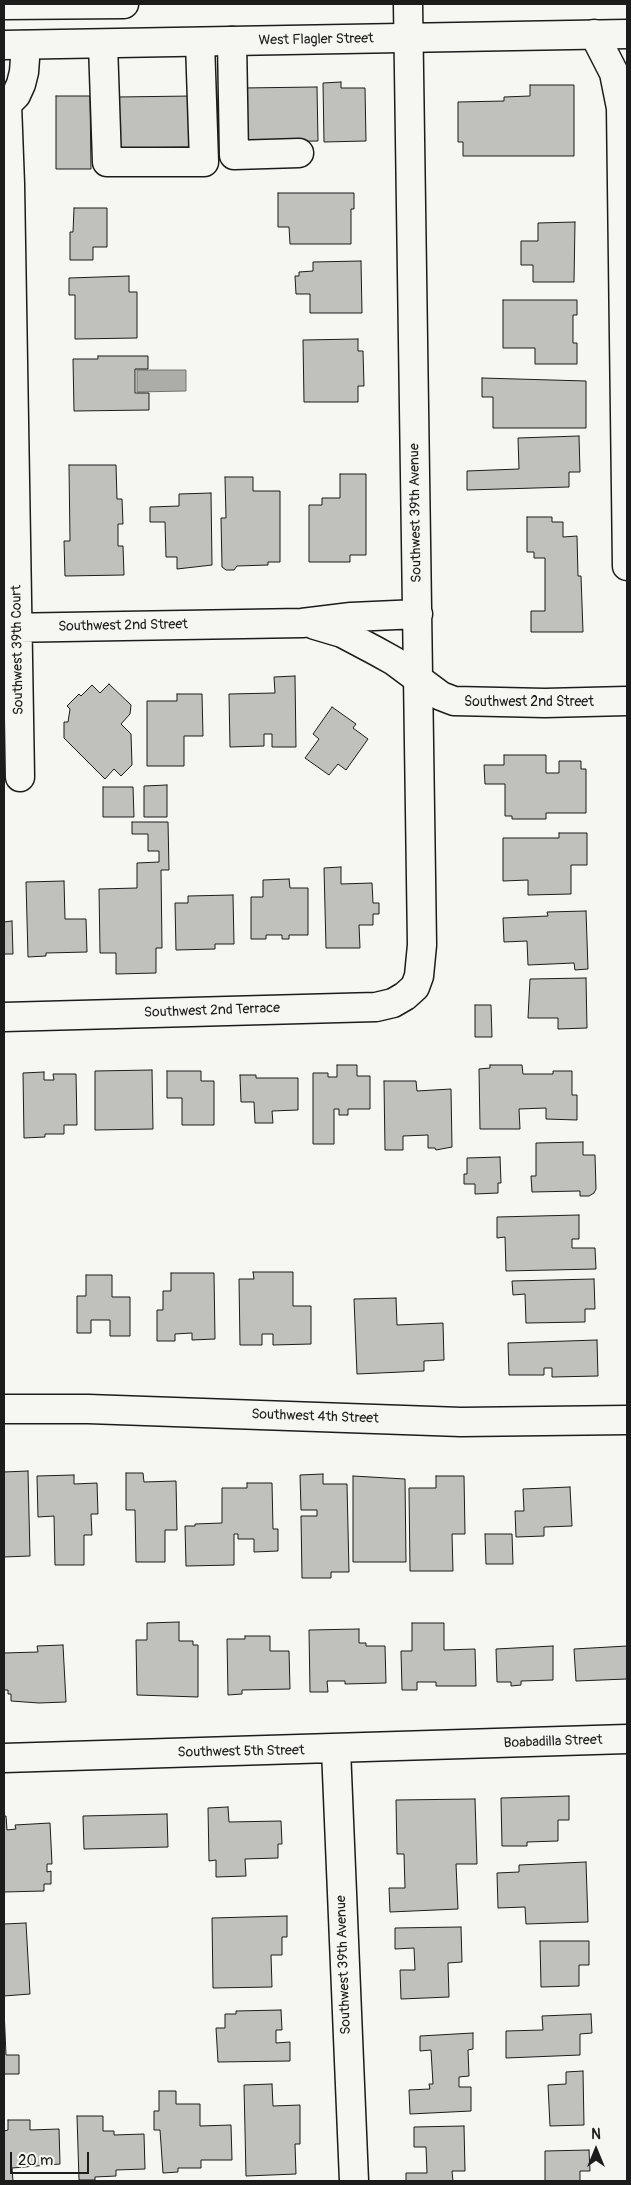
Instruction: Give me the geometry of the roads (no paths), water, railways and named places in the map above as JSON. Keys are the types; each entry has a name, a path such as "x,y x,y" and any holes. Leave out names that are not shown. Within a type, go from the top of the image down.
{"street":[{"path":"4,6 124,4"},
{"name":"Southwest 39th Avenue","path":"408,4 407,38 422,945 422,962 414,987"},
{"path":"594,34 614,73 621,108 627,566"},
{"name":"West Flagler Street","path":"15,45 627,34"},
{"path":"232,41 234,155 299,153"},
{"path":"103,44 107,162 204,162 200,42"},
{"name":"Southwest 39th Court","path":"15,45 24,72 16,95 5,102 10,628 20,777"},
{"name":"Southwest 2nd Street","path":"10,628 302,623 351,617 418,614"},
{"name":"Southwest 2nd Street","path":"302,623 318,625 342,633 394,661 441,696 454,701 545,704 627,701"},
{"name":"Southwest 2nd Terrace","path":"4,1017 376,1007 393,1003 405,996 414,987"},
{"name":"Southwest 4th Street","path":"4,1409 88,1409 461,1422 627,1420"},
{"name":"Boabadilla Street","path":"478,1744 627,1739"},
{"name":"Southwest 5th Street","path":"4,1758 478,1744"},
{"name":"Southwest 39th Avenue","path":"336,1749 354,2181"}]}
